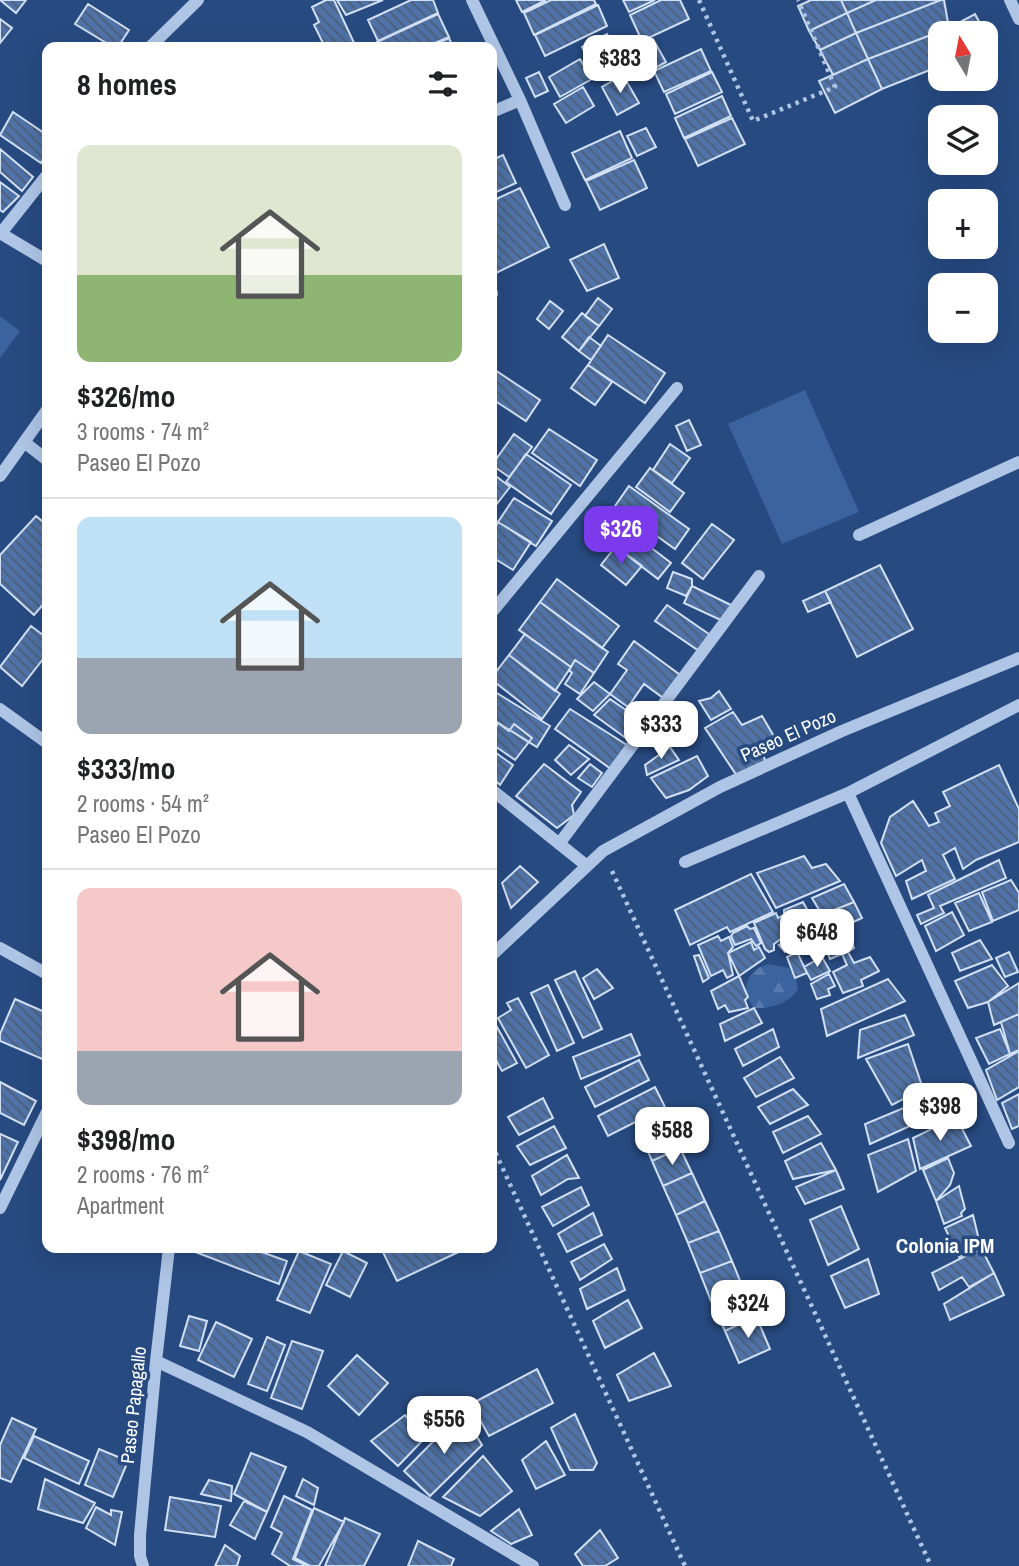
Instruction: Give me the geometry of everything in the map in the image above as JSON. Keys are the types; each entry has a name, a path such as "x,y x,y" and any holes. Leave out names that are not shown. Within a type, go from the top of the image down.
{"street":[{"path":"155,42 198,0"},
{"path":"472,0 492,42"},
{"path":"1010,0 1019,19"},
{"path":"497,52 565,205"},
{"path":"497,110 520,100"},
{"path":"42,181 0,233 42,258"},
{"path":"497,606 677,388"},
{"path":"0,476 42,417"},
{"path":"24,442 42,456"},
{"path":"859,535 1019,462"},
{"path":"559,844 759,576"},
{"name":"Paseo El Pozo","path":"497,950 603,851 720,787 842,732 1019,659"},
{"path":"685,862 848,793 1019,705"},
{"path":"0,709 42,739"},
{"path":"848,793 1009,1143"},
{"path":"497,794 587,866"},
{"path":"0,948 42,971"},
{"path":"0,1208 42,1122"},
{"name":"Paseo Papagallo","path":"144,1566 139,1556 140,1535 156,1361 169,1253"},
{"path":"156,1361 307,1432 533,1566"}],"path":[{"path":"699,0 753,121 835,87 798,0"},
{"path":"603,851 931,1566"},
{"path":"497,1156 685,1566"}],"green space":[{"path":"0,316 20,331 0,358"},
{"path":"805,390 859,512 782,544 728,424"},
{"path":"768,964 789,968 795,976 798,989 790,998 779,1004 754,1008 746,988 750,976"}],"building":[{"path":"0,0 26,0 16,13"},
{"path":"326,0 334,0 354,42 322,42 314,25 319,22 312,7"},
{"path":"337,0 383,0 346,15"},
{"path":"411,0 433,0 438,13 378,41 368,20"},
{"path":"516,0 546,0 522,12"},
{"path":"551,0 594,0 596,4 534,35 524,13"},
{"path":"623,0 655,0 629,12"},
{"path":"661,0 680,0 689,19 642,41 630,15"},
{"path":"811,0 841,0 847,13 809,31 798,6"},
{"path":"841,0 876,0 847,13"},
{"path":"876,0 941,0 856,33 847,13"},
{"path":"944,0 948,21 928,21 928,36 868,59 856,33"},
{"path":"88,4 129,30 121,42 105,42 75,24"},
{"path":"598,5 607,26 545,56 535,35"},
{"path":"847,13 856,33 820,50 809,31"},
{"path":"438,14 449,37 438,42 377,42"},
{"path":"975,14 979,21 962,21"},
{"path":"0,19 12,28 0,43"},
{"path":"856,33 868,59 833,75 820,50"},
{"path":"607,34 618,54 592,67 582,47"},
{"path":"928,36 928,71 882,89 868,59"},
{"path":"653,39 666,62 633,80 620,57"},
{"path":"701,49 711,71 664,92 654,71"},
{"path":"580,59 592,79 560,97 549,77"},
{"path":"868,59 882,89 835,113 819,81"},
{"path":"539,72 548,91 535,97 526,78"},
{"path":"712,72 722,92 675,114 666,94"},
{"path":"623,75 639,103 617,115 602,87"},
{"path":"583,87 594,106 566,123 554,104"},
{"path":"722,96 731,116 684,138 675,118"},
{"path":"13,112 42,132 42,162 41,163 0,135"},
{"path":"732,118 745,144 698,166 685,139"},
{"path":"646,128 656,147 637,156 627,136"},
{"path":"620,131 632,158 585,180 572,153"},
{"path":"0,149 33,177 22,191 0,172"},
{"path":"503,155 516,183 497,192 497,158"},
{"path":"634,160 647,188 600,210 586,181"},
{"path":"0,182 19,196 3,212 0,210"},
{"path":"520,188 549,247 497,273 497,199"},
{"path":"604,244 619,278 587,291 570,260"},
{"path":"598,298 612,309 599,326 585,316"},
{"path":"550,301 563,311 549,329 537,319"},
{"path":"582,313 599,326 579,351 562,337"},
{"path":"608,335 665,373 645,403 588,365"},
{"path":"589,337 601,346 591,360 579,351"},
{"path":"588,365 612,382 595,405 571,388"},
{"path":"497,371 540,400 526,421 497,402"},
{"path":"689,420 701,445 687,451 676,426"},
{"path":"549,429 597,460 580,486 532,453"},
{"path":"514,434 532,447 509,477 497,469 497,458"},
{"path":"670,444 690,458 672,483 653,470"},
{"path":"526,454 571,485 551,514 506,482"},
{"path":"650,468 684,493 670,512 636,487"},
{"path":"497,477 510,487 497,504"},
{"path":"629,486 689,529 675,549 615,506"},
{"path":"514,498 552,521 536,546 498,522"},
{"path":"36,516 42,521 42,606 34,615 0,584 0,555"},
{"path":"619,523 671,563 658,579 606,539"},
{"path":"497,524 531,542 513,570 497,560"},
{"path":"712,524 734,540 703,579 682,563"},
{"path":"616,546 642,566 626,585 601,565"},
{"path":"880,565 913,629 857,657 825,591"},
{"path":"673,572 692,579 692,586 686,596 667,588"},
{"path":"557,579 619,626 602,648 540,602"},
{"path":"692,586 735,607 727,623 684,603"},
{"path":"825,591 831,602 808,612 803,601"},
{"path":"540,602 608,652 594,673 575,660 571,667 519,630"},
{"path":"667,605 716,639 705,655 655,621"},
{"path":"31,626 42,634 42,660 22,686 0,667"},
{"path":"525,634 571,667 555,691 509,655"},
{"path":"634,641 683,677 666,700 644,684 628,707 610,694 627,670 618,664"},
{"path":"509,655 560,694 542,719 497,684 497,671"},
{"path":"575,660 594,673 580,694 565,684 572,673 569,670"},
{"path":"594,682 610,694 593,711 577,699"},
{"path":"719,691 731,709 711,720 699,701 711,698"},
{"path":"497,693 550,726 537,747 497,722"},
{"path":"610,699 642,721 630,741 594,715"},
{"path":"570,709 627,745 611,769 555,729"},
{"path":"733,712 742,725 762,716 778,743 762,750 766,764 737,776 705,728"},
{"path":"498,723 509,731 514,724 532,738 515,760 497,747"},
{"path":"569,745 589,759 571,775 555,760"},
{"path":"670,747 679,760 647,775 645,765"},
{"path":"497,754 513,765 500,785 497,782"},
{"path":"697,756 708,776 689,790 666,798 651,778"},
{"path":"544,764 581,792 572,805 574,815 557,828 516,796"},
{"path":"590,764 602,773 592,787 578,778"},
{"path":"999,765 1019,809 1019,842 976,860 963,869 955,848 943,855 955,879 912,899 906,881 926,871 922,860 896,876 881,843 890,817 913,801 929,826 939,822 935,813 950,806 943,792"},
{"path":"804,856 812,868 826,864 840,881 776,908 757,873"},
{"path":"999,860 1006,878 940,906 944,913 921,924 917,915 934,908 928,895"},
{"path":"520,866 538,882 511,908 502,883"},
{"path":"751,874 773,912 730,932 727,927 690,945 675,910"},
{"path":"1011,880 1019,893 1019,910 993,921 982,892"},
{"path":"844,884 854,902 822,915 812,898"},
{"path":"979,893 992,922 969,931 955,903"},
{"path":"803,902 813,920 793,931 788,928 783,930 785,936 774,944 774,950 769,952 765,949 754,923 776,913 778,918 784,915 784,910"},
{"path":"854,902 862,918 830,933 822,915"},
{"path":"952,912 964,935 936,951 925,926"},
{"path":"817,923 823,935 804,945 800,932"},
{"path":"747,926 754,928 761,943 756,946 751,939 735,945 731,936"},
{"path":"847,932 854,948 848,952 854,963 870,957 879,971 861,980 863,986 843,993 833,972 847,965 842,954 830,959 823,942"},
{"path":"718,936 721,941 729,937 733,947 728,953 733,975 727,978 723,970 711,976 698,945"},
{"path":"788,939 792,948 785,952 779,945"},
{"path":"980,940 992,959 960,971 952,953"},
{"path":"751,942 754,950 759,947 765,958 739,976 728,953"},
{"path":"797,952 807,973 795,978 787,957"},
{"path":"1009,952 1018,972 1005,977 996,958"},
{"path":"699,955 709,978 703,982 694,956"},
{"path":"822,957 830,971 811,980 804,967"},
{"path":"992,965 1008,986 988,1002 968,1008 955,981"},
{"path":"597,969 613,988 594,999 583,978"},
{"path":"575,971 602,1029 583,1038 555,980"},
{"path":"829,974 835,986 828,989 830,995 817,999 811,984"},
{"path":"739,976 748,997 745,1000 748,1008 729,1012 725,1005 718,1009 711,991"},
{"path":"888,979 905,1001 827,1036 821,1009"},
{"path":"1019,983 1019,1014 994,1025 988,1002"},
{"path":"548,985 574,1043 557,1051 531,993"},
{"path":"518,998 549,1055 526,1068 498,1018 511,1010 507,1003"},
{"path":"15,999 42,1011 42,1059 0,1041 0,1034"},
{"path":"754,1008 762,1023 725,1041 720,1024"},
{"path":"1019,1014 1019,1050 1010,1054 1001,1022"},
{"path":"905,1015 914,1035 858,1058 860,1030"},
{"path":"497,1027 517,1063 502,1071 497,1062"},
{"path":"773,1029 779,1047 743,1066 735,1049"},
{"path":"1000,1029 1010,1054 989,1064 976,1038"},
{"path":"631,1034 640,1055 581,1079 573,1057"},
{"path":"908,1044 923,1089 892,1105 866,1059"},
{"path":"1019,1051 1019,1087 997,1100 986,1070"},
{"path":"780,1057 794,1078 756,1097 744,1078"},
{"path":"639,1060 649,1080 595,1107 585,1087"},
{"path":"0,1082 36,1101 24,1125 0,1113"},
{"path":"655,1087 665,1107 608,1136 598,1116"},
{"path":"793,1089 808,1105 770,1124 758,1107"},
{"path":"947,1090 950,1108 870,1144 865,1124"},
{"path":"1019,1094 1019,1126 1012,1129 1002,1103"},
{"path":"543,1098 553,1118 519,1135 508,1117"},
{"path":"808,1116 821,1134 783,1153 773,1132"},
{"path":"956,1117 971,1146 920,1169 913,1138"},
{"path":"667,1118 680,1148 652,1161 639,1130"},
{"path":"554,1126 566,1148 530,1165 517,1146"},
{"path":"0,1134 18,1142 0,1180"},
{"path":"908,1139 916,1171 878,1192 868,1155"},
{"path":"821,1143 836,1170 793,1179 785,1161"},
{"path":"680,1148 692,1173 663,1186 652,1161"},
{"path":"567,1155 579,1178 568,1179 541,1195 532,1176"},
{"path":"948,1158 954,1173 950,1185 936,1201 923,1170"},
{"path":"836,1170 844,1189 805,1204 796,1187"},
{"path":"692,1173 705,1201 676,1215 663,1186"},
{"path":"959,1186 965,1209 961,1213 962,1216 944,1224 936,1201"},
{"path":"581,1187 589,1205 553,1226 542,1207"},
{"path":"705,1201 719,1231 688,1243 676,1215"},
{"path":"841,1206 859,1249 828,1265 810,1220"},
{"path":"593,1213 602,1235 567,1252 558,1234"},
{"path":"973,1215 978,1236 974,1241 976,1248 959,1257 945,1228"},
{"path":"719,1231 732,1261 700,1273 688,1243"},
{"path":"604,1244 612,1259 580,1280 571,1262"},
{"path":"981,1248 994,1273 969,1287 962,1277 939,1290 932,1273"},
{"path":"198,1253 264,1253 287,1261 279,1284"},
{"path":"298,1253 331,1264 310,1313 277,1300"},
{"path":"342,1253 367,1263 350,1297 326,1285"},
{"path":"383,1253 456,1253 397,1281"},
{"path":"868,1259 879,1294 845,1308 831,1276"},
{"path":"732,1261 743,1288 711,1301 700,1273"},
{"path":"617,1268 625,1290 587,1309 580,1289"},
{"path":"994,1273 1004,1295 950,1320 944,1304"},
{"path":"743,1288 756,1316 725,1331 711,1301"},
{"path":"628,1300 642,1328 605,1348 593,1321"},
{"path":"189,1316 207,1321 199,1351 180,1346"},
{"path":"756,1316 770,1349 739,1363 725,1331"},
{"path":"216,1322 252,1339 234,1377 198,1360"},
{"path":"267,1337 285,1345 267,1391 248,1384"},
{"path":"292,1341 323,1351 302,1409 271,1398"},
{"path":"654,1353 671,1386 629,1401 617,1375"},
{"path":"357,1355 388,1383 359,1415 328,1386"},
{"path":"537,1369 553,1403 489,1436 471,1404"},
{"path":"462,1412 482,1445 430,1496 404,1471"},
{"path":"575,1414 597,1463 593,1470 570,1470 551,1428"},
{"path":"405,1415 425,1438 398,1466 371,1441"},
{"path":"12,1418 36,1429 11,1482 0,1478 0,1445"},
{"path":"34,1436 89,1461 79,1484 24,1458"},
{"path":"546,1441 565,1475 536,1489 522,1460"},
{"path":"99,1449 128,1461 113,1497 85,1485"},
{"path":"251,1453 286,1467 267,1512 234,1494"},
{"path":"483,1456 512,1491 480,1516 443,1497"},
{"path":"45,1479 95,1503 83,1523 38,1509"},
{"path":"303,1479 318,1488 314,1505 296,1496"},
{"path":"209,1480 232,1486 231,1501 201,1494"},
{"path":"284,1496 312,1510 293,1559 307,1566 290,1566 272,1554 282,1533 271,1527"},
{"path":"170,1497 221,1506 215,1537 165,1530"},
{"path":"244,1501 267,1512 255,1539 230,1525"},
{"path":"96,1507 111,1515 111,1510 122,1512 115,1545 86,1528"},
{"path":"314,1508 344,1522 319,1566 310,1566 295,1558"},
{"path":"519,1509 532,1535 511,1544 491,1531"},
{"path":"345,1518 380,1534 364,1566 325,1566"},
{"path":"600,1530 618,1558 605,1566 583,1566 575,1554"},
{"path":"418,1541 454,1559 451,1566 408,1566"},
{"path":"225,1545 240,1556 237,1566 215,1566"}],"district":[{"name":"Colonia IPM","path":"945,1246"}]}
